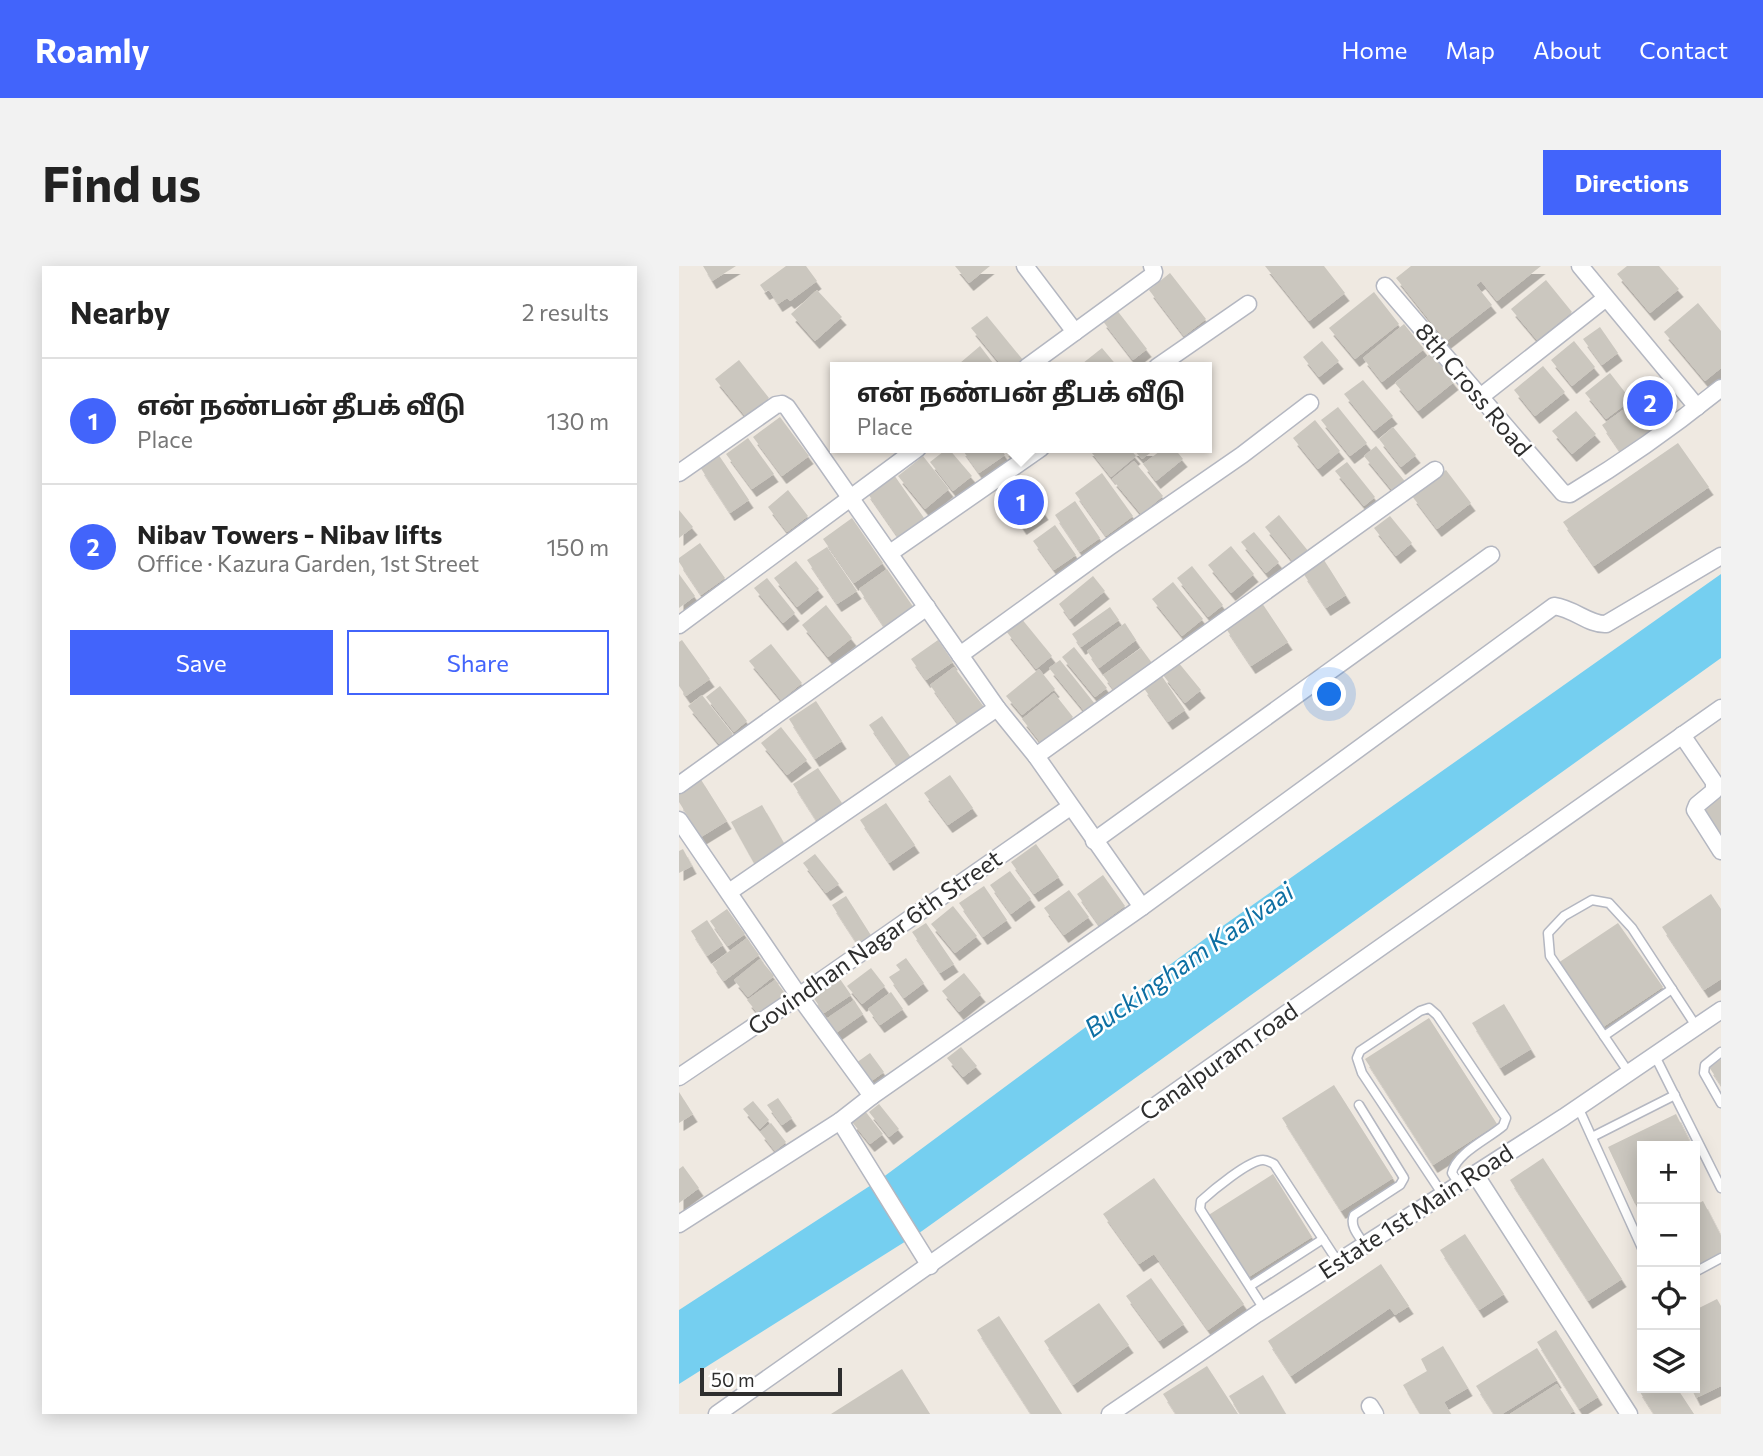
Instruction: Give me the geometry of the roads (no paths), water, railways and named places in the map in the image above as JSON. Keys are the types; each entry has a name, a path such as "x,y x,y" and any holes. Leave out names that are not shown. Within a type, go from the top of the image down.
{"street":[{"path":"1025,266 1075,332"},
{"path":"1034,362 1153,275 1151,266"},
{"path":"1580,266 1697,407 1721,388"},
{"name":"8th Cross Road","path":"1385,286 1563,494 1570,494 1612,469 1697,407"},
{"path":"1479,398 1606,298"},
{"path":"1164,362 1248,304"},
{"path":"960,655 1310,404"},
{"path":"679,473 776,405 787,407 997,708 1036,756 1142,907"},
{"path":"679,625 911,453"},
{"path":"890,554 1034,453"},
{"path":"1036,756 1435,470"},
{"path":"1094,841 1491,555"},
{"path":"679,1224 840,1121 1142,907 1554,606 1569,608 1596,625 1606,624 1721,556"},
{"path":"679,785 927,607"},
{"path":"729,892 997,708"},
{"name":"Canalpuram road","path":"717,1414 1721,708"},
{"path":"1682,735 1714,782 1714,791 1697,805 1696,813 1721,851"},
{"name":"Govindhan Nagar 6th Street","path":"679,1077 1070,807"},
{"path":"679,820 871,1097"},
{"name":"Estate 1st Main Road","path":"1110,1414 1264,1309 1578,1107 1721,1010"},
{"path":"840,1121 930,1266"},
{"path":"1475,1174 1629,1414"}],"lane":[{"path":"1629,1073 1550,956 1548,933 1564,916 1592,900 1609,903 1632,928 1696,1026"},
{"path":"1604,1036 1672,989"},
{"path":"1443,1195 1362,1073 1357,1058 1360,1051 1420,1011 1429,1009 1437,1015 1506,1118 1503,1126 1453,1166 1451,1173 1459,1184"},
{"path":"1721,1052 1705,1065 1704,1073 1721,1103"},
{"path":"1655,1056 1721,1188"},
{"path":"1593,1138 1675,1095"},
{"path":"1359,1105 1404,1178 1400,1185 1354,1215 1353,1227 1365,1245"},
{"path":"1578,1107 1637,1237"},
{"path":"1264,1309 1200,1209 1201,1202 1230,1177 1260,1160 1274,1164 1338,1262"},
{"path":"1249,1286 1323,1239"},
{"path":"1700,1269 1721,1258"}],"water":[{"name":"Buckingham Kaalvaai","path":"1721,574 1721,658 922,1231 679,1384 679,1310 882,1178 1210,935"}],"place":[{"name":"Nibav Towers - Nibav lifts","path":"1650,403"},
{"name":"என் நண்பன் தீபக் வீடு","path":"1021,502"}]}
